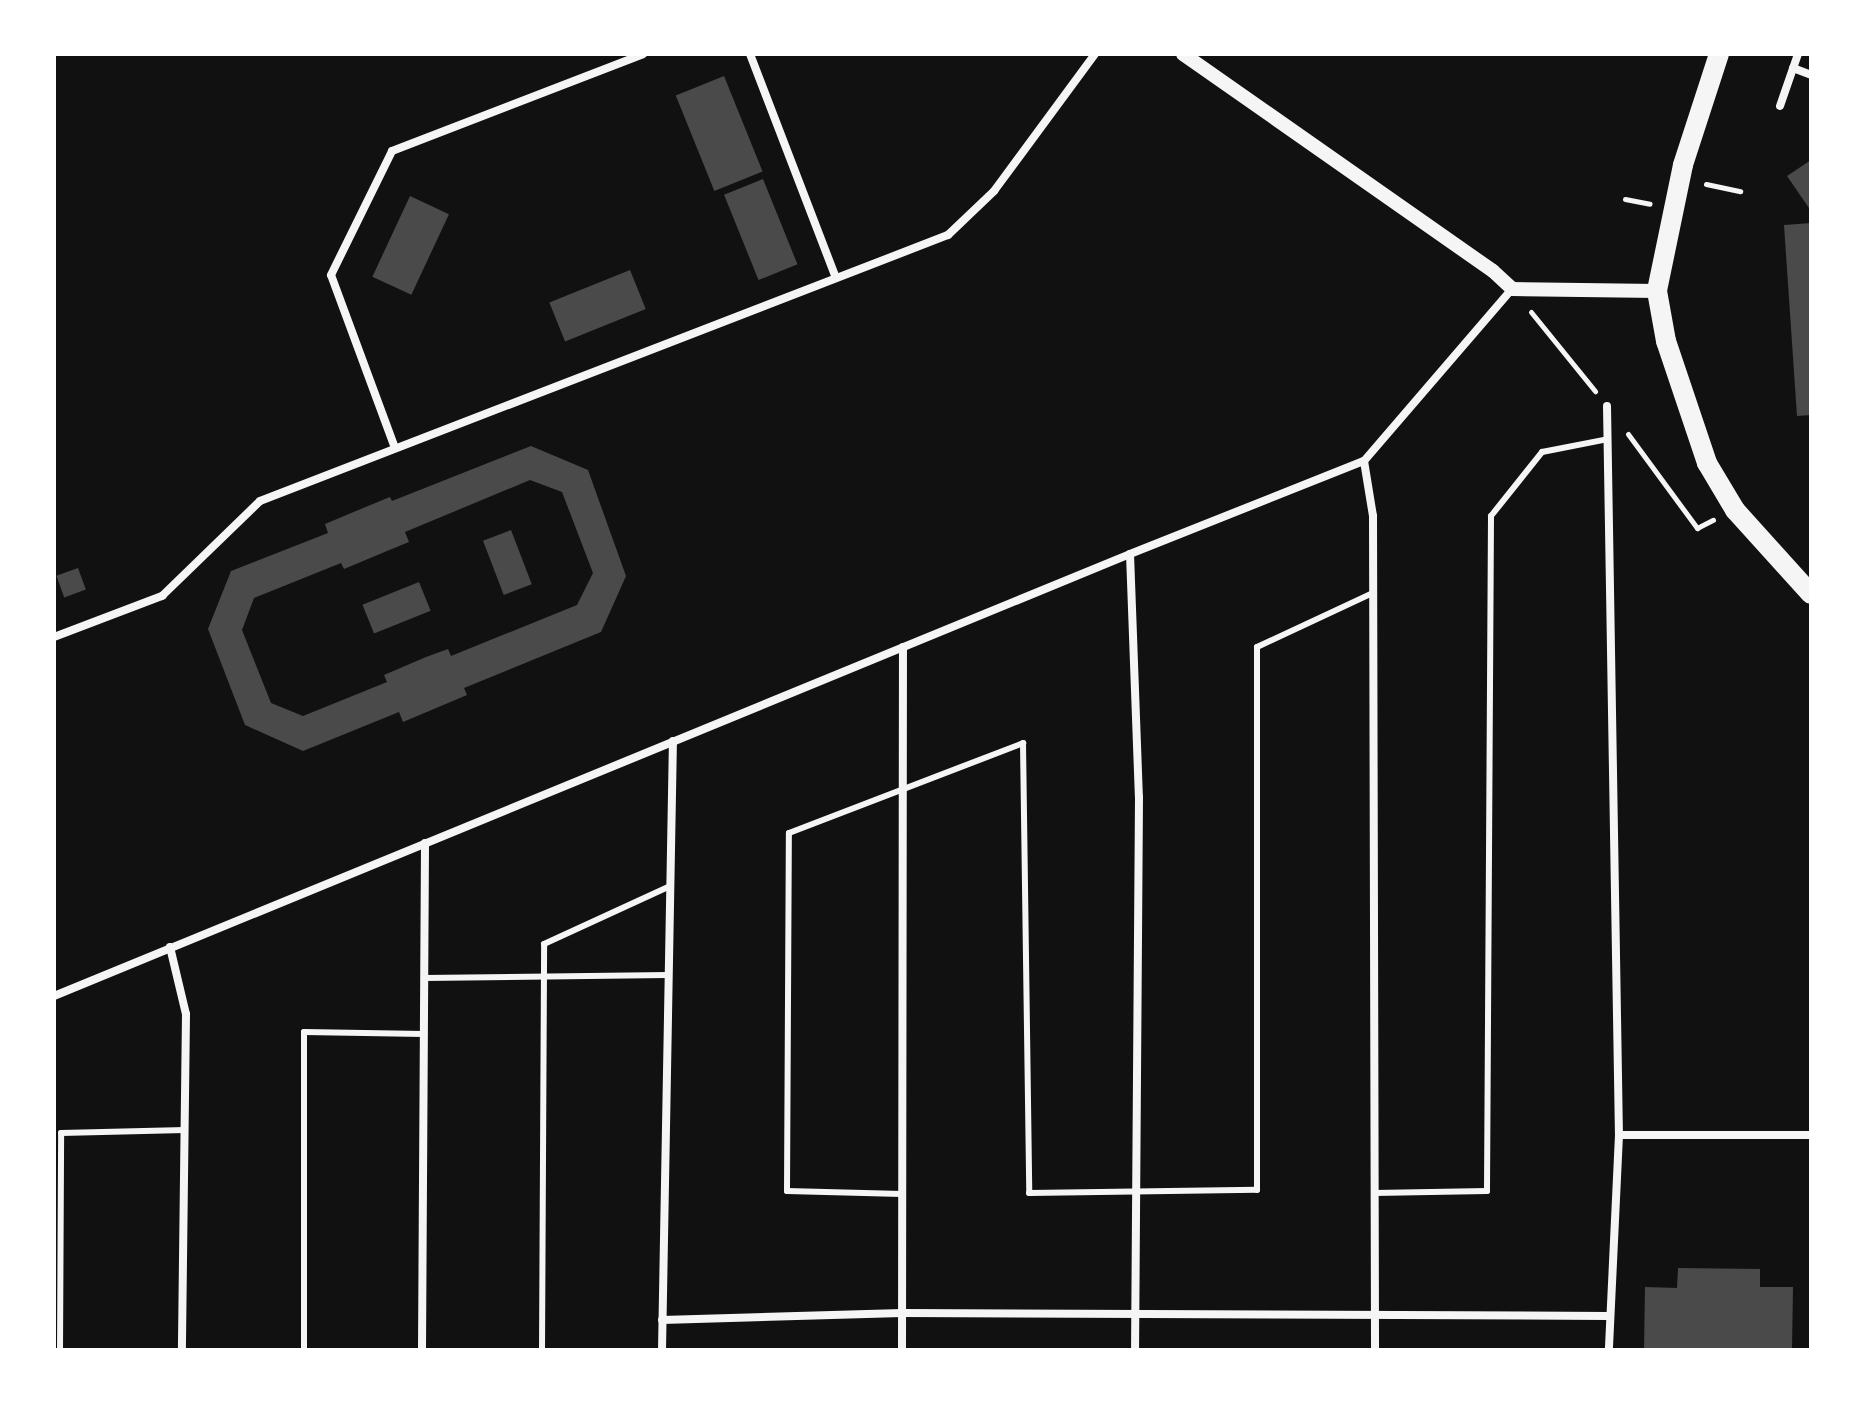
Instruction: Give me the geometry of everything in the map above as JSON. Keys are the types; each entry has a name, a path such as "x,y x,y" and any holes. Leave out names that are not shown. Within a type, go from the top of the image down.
{"main road":[{"path":"1719,54 1680,179 1657,291 1666,341 1707,463 1735,510 1811,594"}],"street":[{"path":"395,448 331,275 392,151 643,54"},
{"path":"750,54 835,276"},
{"path":"54,637 162,596 260,501 835,276 948,235 994,191 1095,54"},
{"path":"1183,54 1493,271 1512,289 1657,291"},
{"path":"1780,106 1798,54"},
{"path":"1793,68 1811,75"},
{"path":"54,996 1364,461 1512,289"},
{"path":"1607,406 1619,1135 1609,1350"},
{"path":"1364,461 1373,516 1375,1350"},
{"path":"1130,554 1139,797 1135,1350"},
{"path":"902,1350 903,647"},
{"path":"662,1350 673,741"},
{"path":"422,1350 425,843"},
{"path":"170,947 186,1014 182,1350"},
{"path":"1619,1135 1811,1135"},
{"path":"662,1320 902,1313 1609,1316"}],"lane":[{"path":"1374,1193 1487,1191 1491,516 1542,452 1608,439"},
{"path":"902,1194 787,1191 789,833 1023,743 1029,1193 1257,1190 1257,647 1373,593"},
{"path":"542,1350 544,944 670,886"},
{"path":"424,978 668,975"},
{"path":"304,1350 304,1032 424,1034"},
{"path":"60,1350 61,1133 185,1130"}],"path":[{"path":"1680,179 1740,191"}],"building":[{"path":"724,76 763,171 714,191 676,95"},
{"path":"1811,160 1811,211 1787,176"},
{"path":"763,179 797,264 759,280 724,195"},
{"path":"410,196 449,214 411,295 372,277"},
{"path":"1811,223 1811,415 1797,416 1784,225"},
{"path":"630,270 646,309 565,342 549,303"},
{"path":"531,446 588,470 626,576 601,632 464,688 467,695 403,722 399,712 303,751 245,725 208,629 231,571 328,533 325,524 390,497 392,501","holes":["530,480 562,492 593,573 577,605 451,656 448,649 426,657 384,675 387,682 303,716 271,703 242,630 254,598 341,563 344,569 409,542 405,532"]},
{"path":"511,530 532,584 504,595 483,541"},
{"path":"78,568 86,590 64,597 56,576"},
{"path":"419,582 431,611 374,634 362,605"},
{"path":"1678,1268 1760,1269 1760,1287 1793,1287 1792,1350 1644,1350 1645,1287 1677,1288"}]}
